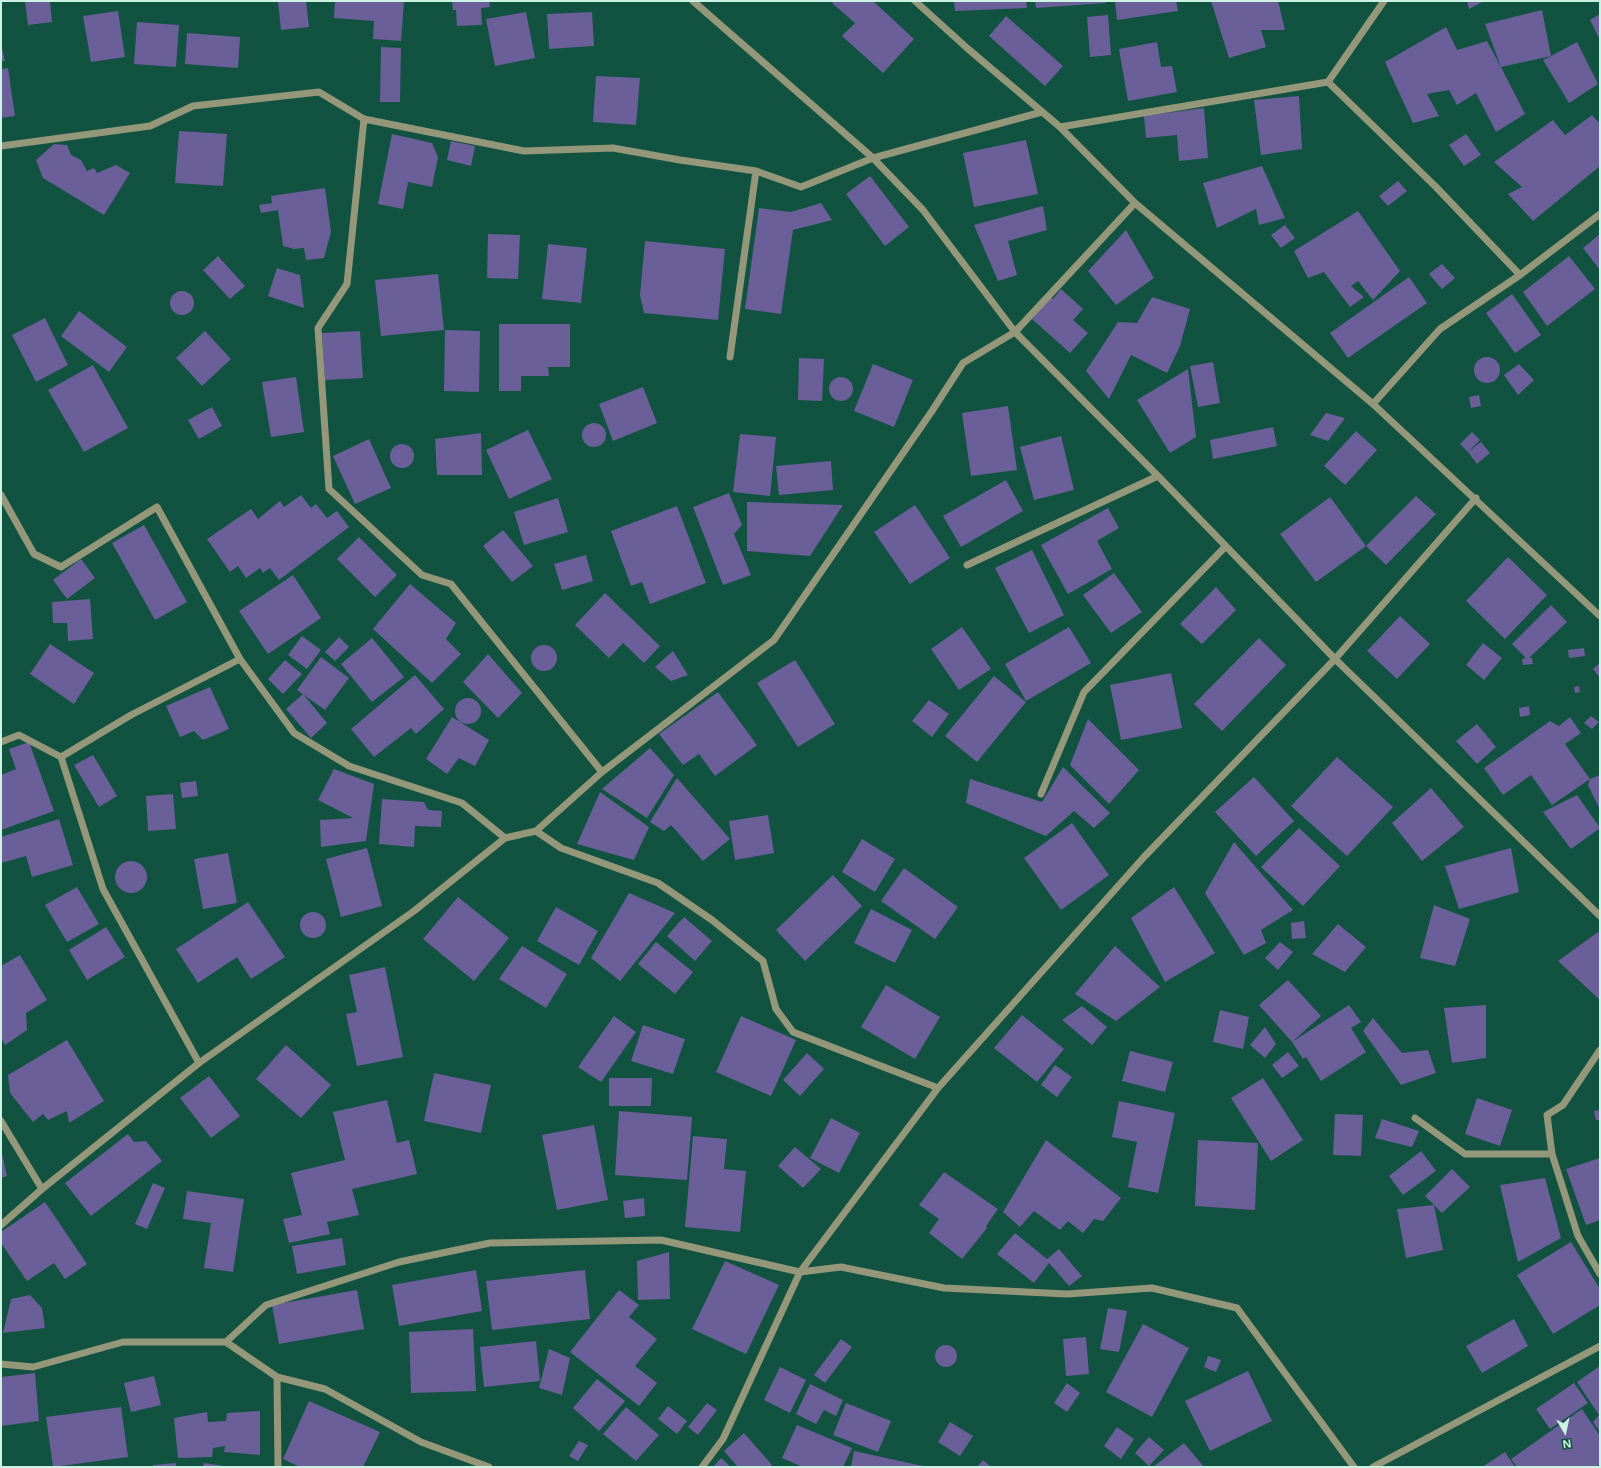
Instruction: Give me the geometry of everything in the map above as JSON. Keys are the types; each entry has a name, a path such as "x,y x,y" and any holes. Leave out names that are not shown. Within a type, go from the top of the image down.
{"street":[{"path":"693,1 873,158 923,210 1015,332 1336,659 1600,916"},
{"path":"915,1 1060,128 1135,203 1373,404 1476,498 1600,616"},
{"path":"1060,128 1328,82 1384,1"},
{"path":"1328,82 1436,187 1520,275"},
{"path":"1,146 150,126 192,106 320,92 364,119 524,151 613,148 680,160 756,171 801,187 873,158 1042,112"},
{"path":"364,119 347,284 318,328 328,489 422,575 451,584 602,772"},
{"path":"730,357 756,171"},
{"path":"1,1225 42,1189 199,1063 414,911 505,838 536,831 602,772 774,640 932,411 963,363 1015,332 1135,203"},
{"path":"1373,404 1440,329 1520,275 1600,214"},
{"path":"967,565 1158,476"},
{"path":"1,496 34,554 61,567 157,507 240,659 294,733 349,766 462,803 505,838"},
{"path":"702,1467 723,1439 800,1272 938,1088 1144,857 1336,659 1476,498"},
{"path":"1041,794 1084,692 1225,547"},
{"path":"61,757 131,715 240,659"},
{"path":"1,742 19,735 61,757 102,889 199,1063"},
{"path":"536,831 561,848 658,883 712,920 763,961 776,1009 793,1032 938,1088"},
{"path":"1600,1050 1563,1105 1547,1115 1552,1154 1578,1236 1600,1274"},
{"path":"1415,1118 1466,1154 1552,1154"},
{"path":"1,1121 42,1189"},
{"path":"226,1342 266,1305 399,1262 490,1243 661,1240 800,1272 841,1267 951,1288 1067,1294 1152,1288 1237,1308 1354,1467"},
{"path":"1,1364 33,1367 123,1342 226,1342 276,1377 325,1389 422,1442 489,1467"},
{"path":"1373,1467 1600,1346"},
{"path":"276,1377 278,1467"}],"building":[{"path":"25,1 50,1 52,22 28,25"},
{"path":"278,1 306,1 309,27 281,30"},
{"path":"335,1 404,1 401,41 373,39 374,21 334,18"},
{"path":"452,1 489,1 490,7 481,8 482,25 457,26 456,10 453,10"},
{"path":"834,1 873,1 914,39 883,73 842,36 855,23 832,3"},
{"path":"954,1 1026,1 1027,8 955,11"},
{"path":"1035,1 1106,1 1106,3 1036,8"},
{"path":"1115,1 1176,1 1178,11 1117,20"},
{"path":"1211,1 1278,1 1285,30 1261,30 1266,47 1229,58"},
{"path":"1467,1 1484,1 1469,9"},
{"path":"1542,10 1551,56 1501,67 1485,24"},
{"path":"118,11 125,57 91,62 83,16"},
{"path":"526,12 535,58 495,66 486,19"},
{"path":"592,12 594,46 549,49 547,14"},
{"path":"1600,14 1600,40 1590,20"},
{"path":"1108,15 1111,55 1090,57 1087,17"},
{"path":"1006,16 1063,66 1045,86 989,36"},
{"path":"137,22 179,25 176,67 134,64"},
{"path":"1446,27 1457,50 1487,41 1525,114 1496,132 1476,93 1457,105 1449,90 1427,94 1439,116 1413,123 1385,62"},
{"path":"187,33 240,37 238,68 185,64"},
{"path":"1157,42 1161,67 1172,66 1177,92 1128,101 1119,49"},
{"path":"1577,42 1598,84 1569,103 1543,60"},
{"path":"1,44 5,61 1,61"},
{"path":"381,47 401,48 400,102 380,102"},
{"path":"8,68 15,116 1,118 1,69"},
{"path":"596,76 640,78 636,125 593,122"},
{"path":"1299,96 1302,149 1261,155 1254,100"},
{"path":"1204,108 1208,158 1179,161 1177,135 1146,138 1144,116"},
{"path":"1592,115 1600,124 1600,166 1533,221 1508,194 1522,187 1494,162 1553,120 1565,135"},
{"path":"179,131 227,134 223,186 175,183"},
{"path":"392,134 432,143 438,157 432,187 408,182 403,209 378,204"},
{"path":"1466,134 1481,155 1464,166 1449,145"},
{"path":"1026,140 1038,194 974,207 963,153"},
{"path":"451,141 475,146 471,166 447,160"},
{"path":"54,144 67,145 71,155 81,160 87,171 94,168 97,173 116,165 130,173 104,215 43,178 36,160"},
{"path":"1262,166 1285,218 1259,225 1256,209 1217,228 1203,183"},
{"path":"870,176 909,227 885,246 846,194"},
{"path":"1398,181 1407,191 1388,206 1379,196"},
{"path":"325,188 331,232 324,258 306,260 304,248 294,249 283,246 278,210 261,213 259,205 272,203 271,196"},
{"path":"821,203 832,220 793,230 781,314 745,309 759,208 791,212"},
{"path":"1043,206 1047,230 1008,241 1017,275 998,281 974,225"},
{"path":"1358,211 1400,271 1373,300 1358,281 1351,286 1364,297 1350,307 1324,272 1308,278 1294,251"},
{"path":"1285,225 1295,238 1281,248 1271,235"},
{"path":"1126,230 1154,278 1116,305 1088,271"},
{"path":"488,234 520,235 518,279 487,278"},
{"path":"1600,234 1600,270 1583,248"},
{"path":"645,241 725,249 718,320 644,313 640,295"},
{"path":"548,244 587,248 581,303 542,299"},
{"path":"218,256 245,286 230,299 203,270"},
{"path":"1569,256 1595,289 1547,326 1523,292"},
{"path":"1442,264 1455,278 1442,289 1429,274"},
{"path":"277,268 300,275 304,308 268,296"},
{"path":"438,274 444,330 381,336 375,280"},
{"path":"1409,277 1427,303 1348,358 1330,333"},
{"path":"1061,289 1083,309 1073,320 1088,333 1070,353 1032,319 1051,297 1053,299"},
{"path":"182,291 191,294 194,303 191,312 182,315 173,312 170,303 173,294"},
{"path":"1512,294 1541,335 1515,353 1486,313"},
{"path":"1152,297 1190,309 1180,346 1167,373 1131,355 1109,399 1086,371 1118,322 1137,323"},
{"path":"79,311 127,347 109,372 61,336"},
{"path":"45,318 68,365 36,382 12,335"},
{"path":"499,324 570,324 570,367 548,367 549,376 521,376 521,391 499,391"},
{"path":"445,330 480,331 479,392 444,391"},
{"path":"205,331 231,359 202,386 176,358"},
{"path":"360,331 363,378 325,380 322,333"},
{"path":"1487,357 1496,361 1500,370 1496,379 1487,383 1478,379 1474,370 1478,361"},
{"path":"799,358 824,359 822,401 798,400"},
{"path":"1213,362 1220,403 1198,407 1190,366"},
{"path":"873,364 913,380 894,427 854,411"},
{"path":"1519,364 1534,380 1518,395 1504,375"},
{"path":"93,365 128,428 84,452 48,390"},
{"path":"1188,369 1196,437 1170,453 1137,400"},
{"path":"296,377 304,432 271,437 262,382"},
{"path":"841,377 850,380 853,389 850,398 841,401 832,398 829,389 832,380"},
{"path":"643,387 657,423 613,441 599,404"},
{"path":"1479,395 1481,406 1471,408 1469,397"},
{"path":"1008,406 1017,470 971,476 962,413"},
{"path":"212,407 222,426 199,439 188,420"},
{"path":"1326,413 1345,418 1328,441 1310,435"},
{"path":"594,423 603,426 606,435 603,444 594,447 585,444 582,435 585,426"},
{"path":"1273,427 1277,446 1213,459 1210,440"},
{"path":"528,430 552,479 509,499 486,450"},
{"path":"1356,431 1377,450 1345,485 1324,466"},
{"path":"1472,432 1480,440 1468,452 1460,444"},
{"path":"481,433 482,475 437,475 435,439"},
{"path":"740,434 776,437 770,496 733,492"},
{"path":"1061,436 1074,490 1034,500 1020,447"},
{"path":"369,439 391,488 355,504 333,456"},
{"path":"1481,442 1490,453 1477,464 1468,452"},
{"path":"402,444 411,447 414,456 411,465 402,468 393,465 390,456 393,447"},
{"path":"831,461 833,490 779,495 776,466"},
{"path":"1006,480 1023,511 961,547 943,516"},
{"path":"729,493 742,525 734,534 751,575 723,585 693,507"},
{"path":"301,495 311,508 316,504 327,518 337,511 349,527 279,580 270,568 263,573 260,568 246,578 238,566 230,572 207,539 251,509 258,519 280,501 284,507"},
{"path":"1416,496 1436,514 1386,565 1366,546"},
{"path":"1330,497 1366,546 1316,582 1280,534"},
{"path":"558,498 568,532 524,545 514,512"},
{"path":"747,502 843,505 810,556 747,551"},
{"path":"915,505 950,558 910,584 874,532"},
{"path":"677,506 706,583 650,604 642,582 631,586 611,531"},
{"path":"1108,508 1119,528 1097,541 1112,569 1068,594 1041,545"},
{"path":"144,525 187,602 155,620 112,543"},
{"path":"503,530 533,566 512,582 483,546"},
{"path":"359,537 397,575 375,597 337,559"},
{"path":"1032,550 1064,615 1029,633 995,568"},
{"path":"586,555 593,581 562,590 554,564"},
{"path":"1508,557 1547,595 1505,639 1466,601"},
{"path":"81,559 95,578 67,599 53,580"},
{"path":"1114,573 1142,612 1111,633 1083,595"},
{"path":"293,575 321,618 268,654 239,611"},
{"path":"410,584 456,623 446,639 461,654 432,683 373,629"},
{"path":"1216,587 1236,610 1202,644 1180,624"},
{"path":"605,593 660,646 644,663 623,643 609,658 575,625"},
{"path":"90,599 93,639 68,641 67,623 53,623 52,602"},
{"path":"1551,605 1567,622 1529,658 1532,658 1533,664 1523,665 1522,659 1526,658 1512,644"},
{"path":"1400,616 1430,644 1397,679 1367,651"},
{"path":"962,627 991,669 959,690 931,649"},
{"path":"1069,627 1091,663 1026,701 1005,664"},
{"path":"302,636 321,650 307,669 288,655"},
{"path":"339,637 349,647 335,661 325,652"},
{"path":"372,638 404,677 372,702 341,664"},
{"path":"1259,638 1286,665 1222,731 1194,704"},
{"path":"1483,643 1502,658 1484,680 1466,665"},
{"path":"50,644 94,673 74,704 30,674"},
{"path":"544,645 553,649 557,658 553,667 544,671 535,667 531,658 535,649"},
{"path":"1584,648 1585,656 1569,658 1568,650"},
{"path":"673,651 688,675 671,681 655,667"},
{"path":"488,654 522,693 498,718 463,682"},
{"path":"321,657 349,678 325,710 297,690"},
{"path":"285,660 302,674 283,694 268,679"},
{"path":"795,660 835,724 798,747 757,683"},
{"path":"1600,663 1600,678 1593,669"},
{"path":"1171,673 1182,728 1121,740 1110,685"},
{"path":"415,675 444,709 416,734 411,728 374,757 351,729"},
{"path":"994,676 1026,702 977,762 945,736"},
{"path":"1579,686 1580,692 1575,693 1574,687"},
{"path":"210,687 229,729 203,740 194,731 180,737 166,706"},
{"path":"718,692 757,745 715,776 699,754 683,765 659,734"},
{"path":"303,694 327,723 311,738 286,709"},
{"path":"468,698 477,702 481,711 477,720 468,724 459,720 455,711 459,702"},
{"path":"929,700 949,714 932,737 912,721"},
{"path":"1529,706 1530,715 1520,717 1519,708"},
{"path":"1591,716 1599,722 1592,729 1584,723"},
{"path":"452,717 489,740 475,766 459,758 447,774 426,759"},
{"path":"1570,717 1581,733 1565,744 1590,779 1552,805 1531,775 1503,795 1484,768 1550,721 1559,726"},
{"path":"1088,719 1139,770 1109,804 1070,765"},
{"path":"1477,724 1496,747 1477,764 1456,741"},
{"path":"29,742 54,811 1,830 1,775 16,769 9,749"},
{"path":"650,748 674,775 647,818 602,789"},
{"path":"93,755 117,796 99,807 74,765"},
{"path":"1337,757 1393,807 1347,856 1291,806"},
{"path":"1063,767 1110,813 1094,828 1074,811 1046,836 966,803 970,779 1042,802"},
{"path":"334,769 374,784 366,841 321,847 320,820 353,818 318,800"},
{"path":"1600,775 1600,810 1588,785 1590,779"},
{"path":"1254,777 1294,821 1256,856 1215,812"},
{"path":"677,778 730,839 703,861 671,825 664,831 650,822"},
{"path":"196,781 198,796 182,798 180,783"},
{"path":"1431,788 1464,827 1422,861 1392,823"},
{"path":"600,792 649,827 634,860 577,844"},
{"path":"173,794 176,829 148,831 146,796"},
{"path":"1577,795 1600,828 1571,849 1543,812"},
{"path":"382,799 424,802 428,810 442,811 441,827 415,826 414,847 379,844"},
{"path":"768,815 774,853 735,860 729,821"},
{"path":"59,819 73,865 32,877 26,856 1,863 1,837"},
{"path":"1072,823 1109,875 1061,910 1024,858"},
{"path":"1299,828 1340,866 1303,906 1261,867"},
{"path":"862,839 895,859 875,892 842,872"},
{"path":"1234,842 1293,910 1261,930 1266,943 1244,955 1205,893"},
{"path":"367,848 382,906 341,917 326,859"},
{"path":"1511,848 1519,892 1459,909 1445,866"},
{"path":"228,853 237,903 203,909 194,859"},
{"path":"131,861 137,862 144,868 147,877 146,883 140,890 131,893 125,892 118,886 115,877 116,871 122,864"},
{"path":"904,868 958,907 935,939 881,901"},
{"path":"833,875 862,906 805,961 776,930"},
{"path":"77,887 99,924 67,942 45,905"},
{"path":"1174,887 1215,953 1165,982 1131,918"},
{"path":"629,893 675,913 620,981 591,958"},
{"path":"458,897 509,938 474,981 423,939"},
{"path":"248,902 285,957 251,979 237,957 198,983 176,949"},
{"path":"1434,905 1470,919 1455,966 1420,958"},
{"path":"556,907 598,931 579,965 537,941"},
{"path":"871,909 912,930 895,963 854,943"},
{"path":"313,912 322,916 326,925 322,934 313,938 304,934 300,925 304,916"},
{"path":"684,917 712,941 695,961 667,936"},
{"path":"1304,921 1306,938 1292,939 1291,923"},
{"path":"1338,924 1366,947 1345,972 1312,954"},
{"path":"106,927 125,957 87,980 69,950"},
{"path":"1598,932 1600,935 1600,1000 1558,961"},
{"path":"656,942 693,972 675,994 638,964"},
{"path":"1280,942 1293,952 1278,970 1265,958"},
{"path":"522,946 567,974 546,1008 499,979"},
{"path":"1115,946 1160,987 1116,1021 1075,994"},
{"path":"20,955 47,1000 26,1013 27,1030 5,1045 1,1038 1,966"},
{"path":"385,967 403,1057 357,1066 346,1014 357,1012 349,975"},
{"path":"1288,980 1321,1016 1292,1042 1259,1005"},
{"path":"886,985 940,1017 915,1059 861,1027"},
{"path":"1349,1005 1361,1022 1351,1028 1366,1052 1321,1081 1306,1057 1303,1059 1292,1042"},
{"path":"1486,1005 1486,1058 1452,1063 1444,1008"},
{"path":"1082,1006 1107,1027 1092,1045 1062,1020"},
{"path":"1220,1010 1249,1017 1243,1049 1213,1042"},
{"path":"1022,1015 1064,1049 1037,1082 994,1048"},
{"path":"614,1016 636,1032 601,1082 578,1067"},
{"path":"741,1016 796,1040 771,1096 716,1072"},
{"path":"1373,1018 1402,1053 1428,1050 1436,1073 1401,1085 1363,1031"},
{"path":"643,1025 685,1039 673,1074 631,1061"},
{"path":"1265,1027 1276,1044 1265,1058 1250,1045"},
{"path":"67,1040 104,1101 69,1123 67,1111 48,1120 43,1114 33,1122 10,1093 8,1075"},
{"path":"286,1045 331,1085 301,1118 256,1079"},
{"path":"1130,1051 1173,1062 1165,1092 1122,1081"},
{"path":"1288,1052 1299,1066 1282,1078 1272,1065"},
{"path":"807,1053 824,1069 800,1096 783,1080"},
{"path":"1055,1065 1072,1077 1057,1097 1041,1085"},
{"path":"434,1073 491,1085 481,1133 424,1121"},
{"path":"209,1076 240,1116 211,1138 180,1098"},
{"path":"609,1078 652,1078 651,1106 609,1106"},
{"path":"1263,1078 1303,1140 1271,1161 1231,1098"},
{"path":"1477,1098 1512,1110 1500,1146 1465,1134"},
{"path":"387,1100 397,1143 409,1140 417,1174 352,1189 359,1215 327,1222 330,1234 289,1243 283,1219 302,1215 291,1173 345,1160 333,1112"},
{"path":"1119,1101 1175,1113 1158,1193 1128,1187 1137,1142 1112,1137"},
{"path":"1600,1110 1600,1120 1596,1120 1594,1111"},
{"path":"619,1111 692,1117 687,1180 615,1175"},
{"path":"1335,1114 1363,1115 1361,1156 1333,1155"},
{"path":"831,1118 860,1133 839,1173 810,1158"},
{"path":"1382,1119 1419,1131 1412,1147 1375,1138"},
{"path":"594,1125 608,1200 557,1210 542,1135"},
{"path":"128,1134 134,1142 146,1141 162,1161 91,1216 65,1183"},
{"path":"693,1136 727,1139 724,1169 746,1171 740,1232 685,1227"},
{"path":"1046,1140 1121,1198 1103,1221 1094,1219 1083,1233 1068,1221 1060,1230 1034,1211 1020,1227 1003,1212"},
{"path":"1198,1140 1258,1143 1255,1210 1195,1206"},
{"path":"795,1147 821,1169 803,1188 778,1166"},
{"path":"1,1149 7,1176 1,1178"},
{"path":"1421,1151 1436,1171 1403,1195 1389,1176"},
{"path":"1600,1158 1600,1220 1586,1225 1566,1169"},
{"path":"1452,1169 1470,1187 1442,1213 1425,1196"},
{"path":"944,1172 998,1209 986,1226 987,1228 962,1259 929,1233 939,1219 919,1205"},
{"path":"1545,1178 1561,1238 1518,1262 1500,1185"},
{"path":"153,1183 165,1188 147,1229 135,1224"},
{"path":"187,1191 244,1199 233,1272 204,1268 211,1223 183,1219"},
{"path":"644,1198 645,1216 625,1218 623,1201"},
{"path":"45,1202 87,1264 65,1279 54,1263 27,1281 1,1243 1,1232"},
{"path":"1434,1205 1443,1250 1406,1258 1397,1209"},
{"path":"1015,1233 1047,1259 1059,1249 1082,1276 1069,1286 1049,1263 1034,1283 997,1254"},
{"path":"342,1238 346,1265 297,1274 292,1246"},
{"path":"1571,1242 1600,1289 1600,1305 1553,1334 1517,1275"},
{"path":"669,1252 670,1299 638,1300 637,1261"},
{"path":"725,1261 779,1285 746,1354 692,1329"},
{"path":"476,1270 482,1311 399,1326 392,1285"},
{"path":"585,1270 590,1319 492,1330 486,1281"},
{"path":"357,1290 364,1329 279,1344 272,1305"},
{"path":"619,1290 639,1305 629,1317 657,1339 635,1366 657,1383 639,1406 570,1352"},
{"path":"30,1295 42,1308 45,1328 3,1333 11,1299"},
{"path":"1108,1308 1127,1311 1119,1352 1100,1349"},
{"path":"1514,1319 1528,1346 1482,1373 1466,1346"},
{"path":"1143,1324 1189,1348 1152,1417 1106,1392"},
{"path":"473,1329 476,1391 411,1393 409,1332"},
{"path":"1086,1337 1089,1374 1066,1376 1063,1339"},
{"path":"841,1339 852,1347 825,1383 814,1375"},
{"path":"536,1341 540,1381 484,1387 480,1347"},
{"path":"946,1345 954,1348 957,1356 954,1364 946,1367 938,1364 935,1356 938,1348"},
{"path":"549,1349 570,1358 562,1395 539,1388"},
{"path":"1208,1356 1221,1360 1216,1372 1204,1367"},
{"path":"1600,1366 1600,1432 1593,1422 1599,1415 1577,1382"},
{"path":"780,1367 806,1380 790,1413 764,1400"},
{"path":"1248,1371 1272,1421 1210,1451 1185,1401"},
{"path":"35,1373 39,1421 1,1426 1,1377"},
{"path":"154,1376 161,1405 131,1412 124,1383"},
{"path":"597,1379 625,1401 599,1431 573,1408"},
{"path":"1067,1383 1080,1393 1067,1412 1054,1403"},
{"path":"1574,1383 1588,1403 1550,1429 1536,1409"},
{"path":"810,1384 843,1400 836,1416 824,1410 816,1424 796,1414"},
{"path":"309,1401 380,1432 363,1467 300,1467 283,1459"},
{"path":"707,1403 717,1410 698,1435 688,1427"},
{"path":"846,1403 891,1421 878,1452 833,1435"},
{"path":"668,1406 687,1421 677,1434 658,1419"},
{"path":"121,1407 128,1457 53,1467 46,1417"},
{"path":"626,1407 659,1435 636,1461 603,1434"},
{"path":"1582,1409 1600,1436 1600,1464 1595,1467 1517,1467 1511,1459"},
{"path":"260,1411 260,1455 224,1452 225,1446 213,1448 212,1457 178,1458 174,1418 207,1412 208,1422 226,1421 227,1413"},
{"path":"950,1422 973,1436 960,1456 938,1442"},
{"path":"797,1425 852,1448 843,1467 803,1467 782,1458"},
{"path":"1117,1427 1134,1439 1121,1459 1104,1446"},
{"path":"744,1433 772,1465 769,1467 738,1467 724,1451"},
{"path":"1149,1437 1164,1450 1149,1466 1135,1453"},
{"path":"579,1441 588,1445 578,1461 569,1456"},
{"path":"1184,1443 1204,1467 1153,1467"},
{"path":"854,1451 923,1466 851,1467"},
{"path":"1505,1452 1515,1467 1482,1467"},
{"path":"721,1458 729,1465 727,1467 713,1467"},
{"path":"983,1460 991,1467 977,1467"},
{"path":"176,1463 176,1467 153,1467 153,1465"},
{"path":"204,1463 224,1466 224,1467 203,1467"}]}
